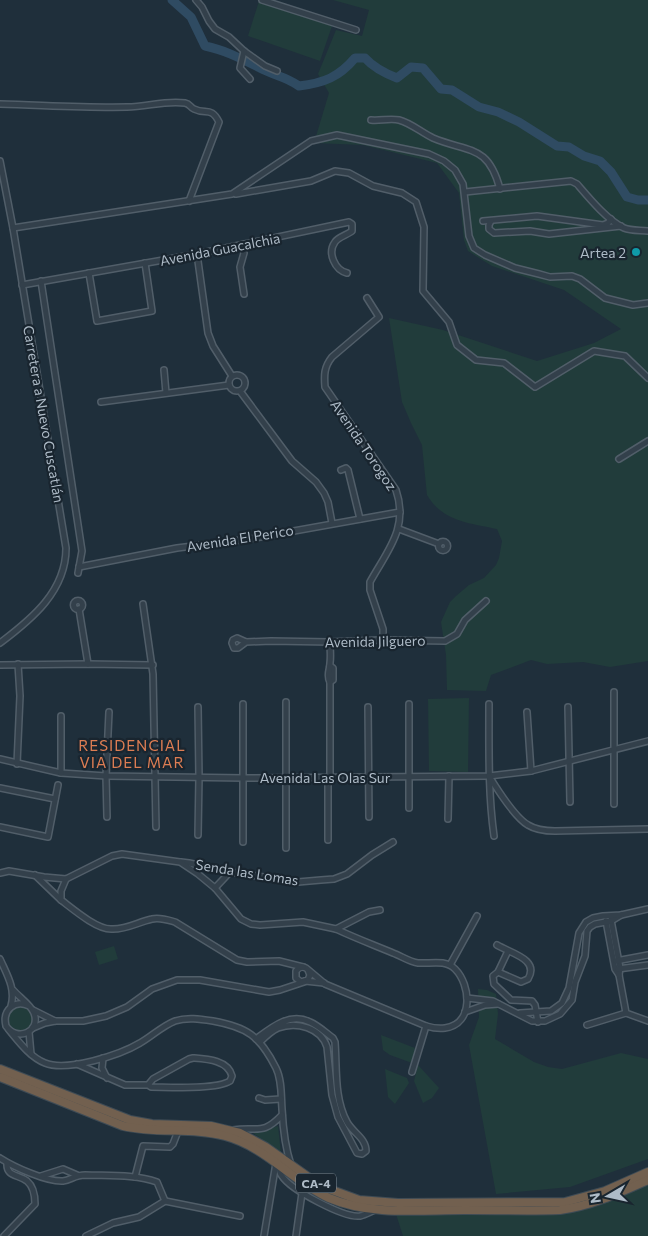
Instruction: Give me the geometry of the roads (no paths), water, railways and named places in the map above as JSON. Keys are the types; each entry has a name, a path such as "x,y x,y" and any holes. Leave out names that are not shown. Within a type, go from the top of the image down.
{"highway":[{"name":"CA-4","path":"0,1069 130,1120 157,1124 211,1126 229,1130 257,1142 321,1186 358,1200 398,1203 565,1202 606,1191 648,1172"},
{"name":"CA-4","path":"0,1077 123,1126 144,1130 178,1131 224,1136 252,1146 309,1187 329,1198 352,1206 377,1209 560,1210 604,1199 648,1180"}],"street":[{"path":"196,0 215,29 229,37 243,52 277,71"},
{"path":"262,0 356,30"},
{"path":"243,52 240,68 250,79"},
{"path":"0,104 128,108 159,103 183,103 188,104 194,109 210,111 216,115 219,122 189,201"},
{"path":"371,120 402,122 435,139 481,155 492,167 500,189"},
{"path":"232,194 311,141 337,136 429,154 444,160 459,176 465,192 471,242 474,248 515,268 550,277 572,276 580,279 605,298 632,305 648,303"},
{"name":"Carretera a Nuevo Cuscatlán","path":"0,161 60,502 66,553 59,583 45,604 0,643"},
{"path":"13,228 311,181 335,171 349,173 373,186 402,193 416,202 424,227 423,291 449,322 457,345 476,360 504,363 535,388 594,351 625,356 648,378"},
{"path":"465,192 570,181 577,184 611,219 626,228 648,231"},
{"path":"483,221 537,216 603,225 611,219"},
{"path":"491,221 489,229 494,232 530,231 549,234 622,226"},
{"name":"Avenida Guacalchia","path":"22,285 197,254 349,222 352,224 352,231 335,242 332,250 333,258 338,268 347,273"},
{"path":"243,245 244,253 240,267 244,294"},
{"path":"197,254 208,333 213,346 232,376"},
{"path":"89,273 97,321 152,311 146,263"},
{"path":"41,281 82,551 78,573"},
{"name":"Avenida Torogoz","path":"368,298 379,317 332,357 326,364 324,374 325,387 396,490 400,512 399,529 370,582 370,590 383,629 383,635 380,640"},
{"path":"164,370 166,393"},
{"path":"232,376 229,380 229,385 233,390 240,391 292,461 316,482 324,493 328,502 332,523"},
{"path":"232,376 240,376 244,380 244,387 240,391"},
{"path":"101,402 229,385"},
{"path":"619,459 648,441"},
{"path":"341,470 348,470 360,518"},
{"name":"Avenida El Perico","path":"79,566 177,548 249,539 400,512"},
{"path":"399,529 438,544"},
{"name":"Avenida Jilguero","path":"246,642 445,641 457,634 465,620 486,601"},
{"path":"143,604 153,665 156,828"},
{"path":"79,609 88,664"},
{"path":"328,840 330,682 333,680 333,668 330,666 330,642"},
{"path":"17,764 20,696 18,664"},
{"path":"0,665 153,665"},
{"path":"614,692 614,804"},
{"path":"286,702 286,848"},
{"path":"243,842 244,704"},
{"path":"408,808 409,704"},
{"path":"488,704 489,776 494,836"},
{"path":"368,706 369,817"},
{"path":"198,707 200,777 198,835"},
{"path":"568,707 570,802"},
{"path":"107,818 106,776 109,712"},
{"path":"527,712 531,771"},
{"path":"61,716 61,773"},
{"name":"Avenida Las Olas Sur","path":"0,759 61,773 106,776 244,778 489,776 531,771 648,741"},
{"path":"448,776 448,819"},
{"path":"489,776 495,787 521,820 542,831 648,830"},
{"path":"0,826 48,836 58,785"},
{"path":"0,788 55,799"},
{"name":"Senda las Lomas","path":"66,879 112,856 122,854 189,863 230,872 298,882 334,879 347,874 393,842"},
{"path":"180,862 215,888 241,920 251,924 303,922 336,929 416,962 450,965 455,969 464,984 467,998 465,1012 452,1027 438,1029 426,1026 325,984 298,980 288,962"},
{"path":"0,873 9,871 66,879 61,891 61,900"},
{"path":"215,888 230,872"},
{"path":"34,875 76,912 109,930 127,928 154,918 165,919 175,922 237,960 247,962 288,962 306,968 325,984"},
{"path":"519,1014 551,1010 562,1003 569,988 579,933 582,927 592,918 621,915 648,909"},
{"path":"336,929 369,912 380,910"},
{"path":"607,915 626,1013"},
{"path":"467,998 486,1000 498,1004 532,1021 538,1022 554,1018 567,1008 572,1000 575,982 586,956 587,931 595,924 609,922 621,915"},
{"path":"450,965 477,916"},
{"path":"348,922 350,936"},
{"path":"497,945 525,959 530,966 528,979 520,982 498,972"},
{"path":"508,952 498,972 493,976 494,984 511,1000 532,1001 535,1005 538,1022"},
{"path":"616,961 648,955"},
{"path":"0,959 13,990 31,1008 36,1019 31,1030 31,1055"},
{"path":"618,969 648,965"},
{"path":"288,986 299,968 306,968"},
{"path":"7,1028 19,1035 44,1023 83,1021 99,1018 127,1007 162,984 177,980 200,980 269,992 280,990 305,982 310,975 306,968"},
{"path":"7,1028 5,1015 13,998 13,990"},
{"path":"7,1009 20,1003 55,1021"},
{"path":"465,1012 485,1004 498,1004"},
{"path":"587,1025 626,1013 648,1021"},
{"path":"0,1021 31,1055 46,1064 53,1065 76,1064 103,1058 139,1044 173,1022 183,1019 202,1019 231,1024 251,1034 266,1050 277,1070 286,1149 291,1165"},
{"path":"293,1019 310,1021 333,1038 335,1042 338,1093 343,1111 348,1122 364,1143 366,1151 362,1154 357,1153 338,1117 332,1095 327,1047 325,1040 320,1034 308,1027 292,1025 270,1032 258,1041 276,1024 293,1019"},
{"path":"412,1072 426,1026"},
{"path":"103,1058 102,1068 108,1078"},
{"path":"76,1064 125,1084 151,1087 220,1084 226,1083 232,1079 232,1076 223,1063 193,1058 153,1079 148,1086"},
{"path":"259,1098 265,1100 281,1099"},
{"path":"229,1130 242,1128 254,1130 272,1126 282,1115"},
{"path":"135,1177 143,1146 170,1147 178,1131"},
{"path":"0,1158 41,1176 60,1181 77,1175"},
{"path":"4,1236 35,1204 32,1187 27,1181 10,1173 8,1163"},
{"path":"278,1164 284,1179 302,1193 323,1204 360,1216 377,1209"},
{"path":"264,1236 278,1164"},
{"path":"41,1176 63,1169 77,1175 135,1177 156,1182 166,1201"},
{"path":"273,1182 278,1178 284,1179"},
{"path":"296,1236 302,1193"},
{"path":"86,1236 113,1223 139,1217 166,1201 240,1216"}],"waterway":[{"path":"172,0 191,17 205,46 233,55 299,86 330,78 343,70 355,58 365,58 379,70 397,78 411,67 423,68 441,89 452,90 479,107 498,112 519,122 557,146 569,147 584,156 600,161 611,172 627,197 648,200"}],"place":[{"name":"Artea 2","path":"636,252"}],"district":[{"name":"RESIDENCIAL VIA DEL MAR","path":"132,754"}]}
